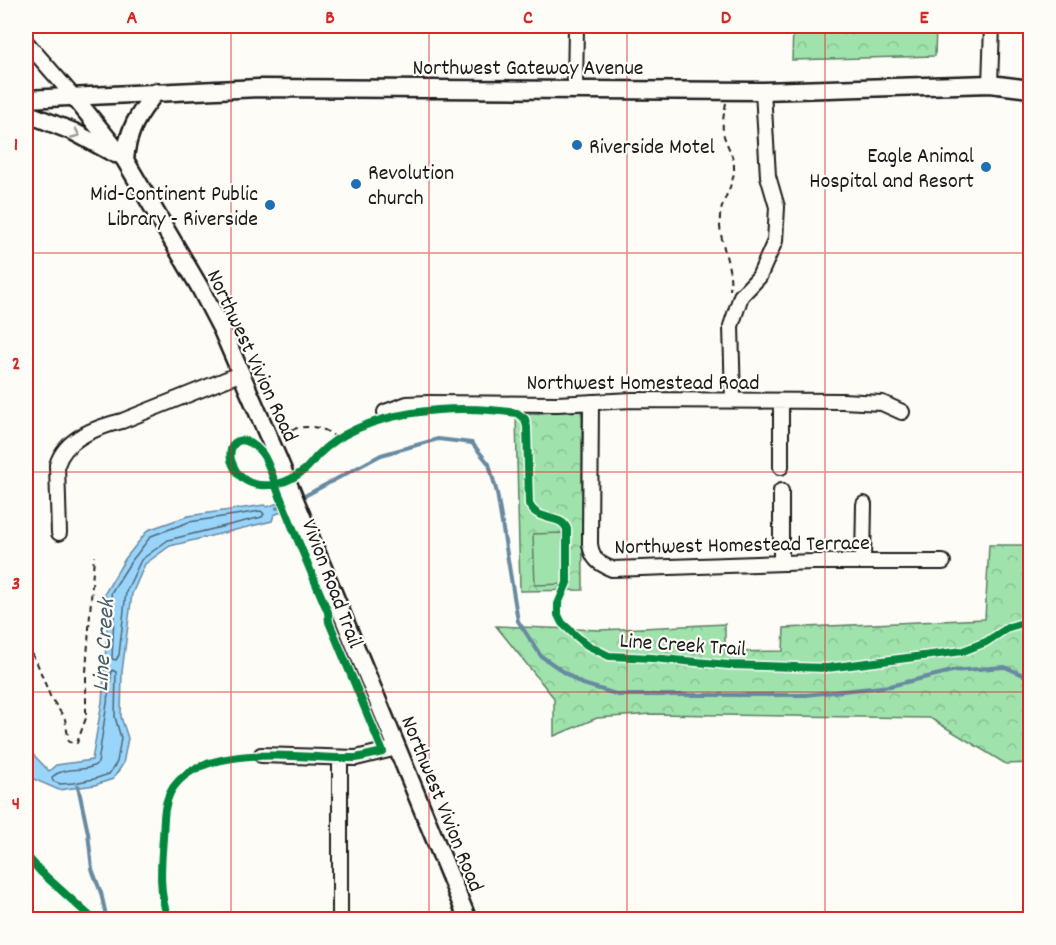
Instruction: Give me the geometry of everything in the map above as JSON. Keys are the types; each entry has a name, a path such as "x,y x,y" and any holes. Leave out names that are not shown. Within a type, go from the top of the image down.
{"main road":[{"name":"Northwest Gateway Avenue","path":"26,99 259,88 763,91 990,84 1030,88"},
{"path":"26,113 74,132 125,160 126,144 131,128 156,92"},
{"name":"Northwest Vivion Road","path":"74,97 125,160 199,286 242,374 309,531 468,920"}],"street":[{"path":"575,89 576,26"},
{"path":"990,84 992,26"},
{"name":"Northwest Vivion Road","path":"26,42 74,97"},
{"path":"733,400 731,326 741,296 759,277 775,241 777,207 768,176 763,91"},
{"path":"59,532 57,465 60,454 73,442 105,425 122,421 242,374"},
{"name":"Northwest Homestead Road","path":"385,412 407,404 428,403 557,404 632,400 733,400 882,403 902,412"},
{"path":"781,467 782,401"},
{"name":"Northwest Homestead Terrace","path":"591,402 590,544 591,552 600,564 612,568 781,563 944,562"},
{"path":"781,491 781,563"},
{"path":"863,562 864,504"},
{"path":"261,755 356,758 397,748"},
{"path":"340,758 340,920"}],"path":[{"path":"726,103 722,122 723,133 734,167 733,177 722,206 720,224 722,242 730,270 730,290"},
{"path":"282,433 295,428 311,426 337,439"},
{"path":"328,446 347,435"},
{"path":"26,644 37,663 50,696 65,719 69,742 77,743 87,717 86,672 94,556"}],"green space":[{"path":"793,26 936,26 935,56 792,60"},
{"path":"575,409 581,411 582,416 583,590 520,591 516,416"},
{"path":"562,533 564,584 535,585 533,534"},
{"path":"989,545 1030,545 1030,763 1006,764 930,718 652,714 597,718 554,736 554,698 496,626 600,630 725,624 725,652 783,651 784,628 985,619"}],"water":[{"path":"278,503 281,512 274,515 272,521 170,546 145,564 132,594 122,672 121,717 128,738 123,764 113,779 95,785 59,790 31,778 26,771 26,747 49,771 56,765 92,760 102,702 108,616 105,593 125,559 148,530 188,516 264,505 267,507"}],"waterway":[{"name":"Line Creek","path":"299,499 381,455 438,439 472,443 489,464 497,493 518,621 541,656 580,683 619,695 805,695 890,686 952,671 1005,667 1030,678"},
{"name":"Line Creek","path":"277,508 292,502"},
{"path":"78,786 88,833 92,869 101,893 107,920"}],"cycle path":[{"name":"Vivion Road Trail","path":"169,920 163,900 161,879 164,815 170,793 183,777 201,766 247,756 356,758 383,752 329,622 328,612 279,494 275,484 271,472 266,461 254,445 238,441 233,445 231,459 239,474 246,481 255,484 275,484 294,477 337,439 360,427 385,419 440,410 493,410 517,413 525,419 527,427 529,504 538,514 560,521 567,529 567,583 558,604 558,615 562,623 587,645 609,656 729,665 827,668 963,651 986,642 1009,627 1030,623"},
{"path":"26,855 41,872 94,920"}],"place":[{"name":"Riverside Motel","path":"577,145"},
{"name":"Eagle Animal Hospital and Resort","path":"986,167"},
{"name":"Revolution church","path":"356,184"},
{"name":"Mid-Continent Public Library - Riverside","path":"270,205"}]}
